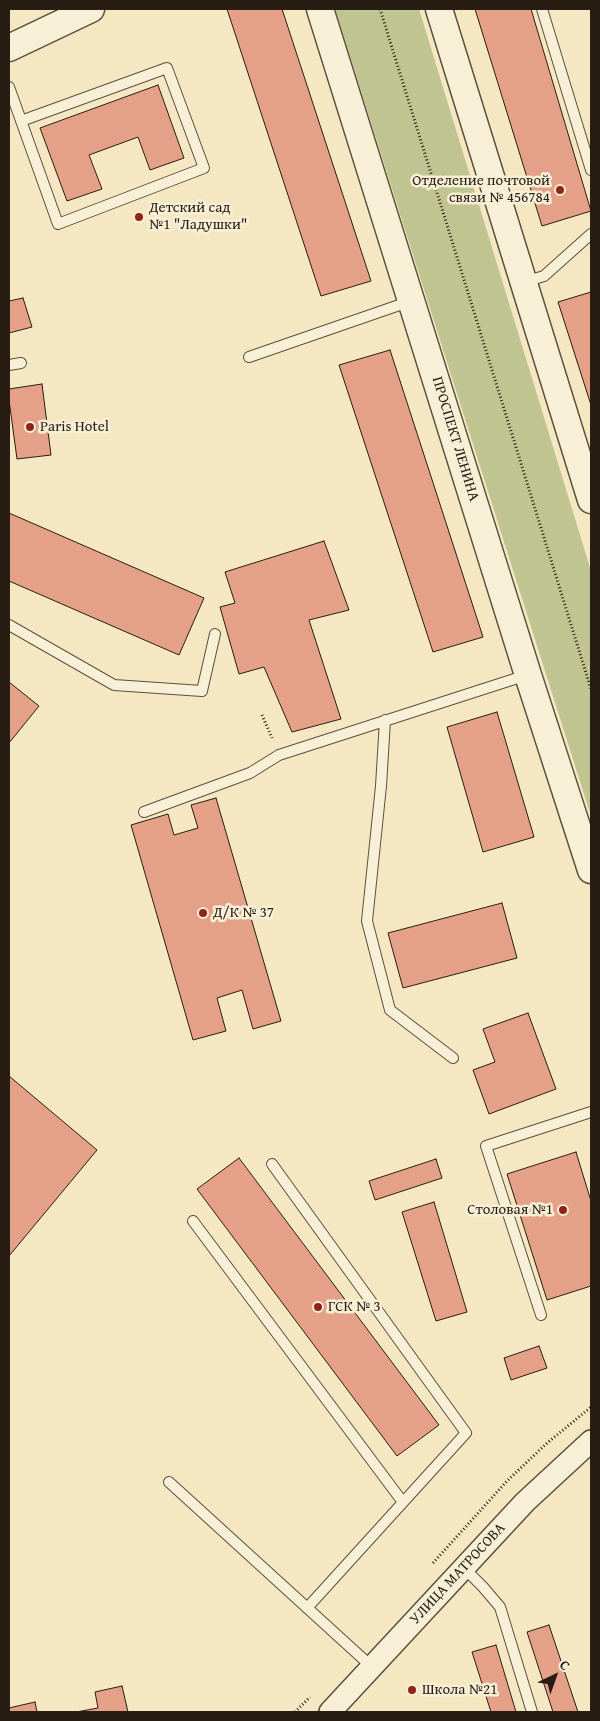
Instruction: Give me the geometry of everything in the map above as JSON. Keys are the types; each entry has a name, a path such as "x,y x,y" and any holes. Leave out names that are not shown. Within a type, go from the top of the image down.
{"street":[{"name":"ПРОСПЕКТ ЛЕНИНА","path":"320,9 528,675 591,870"},
{"path":"439,9 591,500"},
{"path":"9,48 81,11"},
{"name":"УЛИЦА МАТРОСОВА","path":"330,1712 525,1502 591,1441"}],"lane":[{"path":"542,9 591,170"},
{"path":"9,87 21,121 58,224 204,168 167,68 21,121"},
{"path":"523,282 544,276 591,234"},
{"path":"249,357 412,300"},
{"path":"9,365 21,363"},
{"path":"9,626 114,685 202,691 214,634"},
{"path":"144,812 250,773 279,755 528,675"},
{"path":"386,720 367,921 390,1010 453,1058"},
{"path":"541,1314 486,1146 591,1112"},
{"path":"272,1164 466,1432 306,1608"},
{"path":"193,1221 402,1501"},
{"path":"169,1482 372,1667"},
{"path":"464,1568 500,1607 532,1712"}],"path":[{"path":"380,9 591,689"},
{"path":"262,715 279,755"}],"green space":[{"path":"335,9 419,9 591,571 591,816"}],"building":[{"path":"227,9 282,9 371,281 321,296"},
{"path":"475,9 531,9 591,211 542,226"},
{"path":"158,85 184,158 150,170 138,137 89,155 102,189 67,201 40,128"},
{"path":"591,292 591,405 558,302"},
{"path":"23,298 32,327 9,333 9,301"},
{"path":"390,350 483,637 433,652 339,365"},
{"name":"Paris Hotel","path":"42,384 51,455 17,459 9,389"},
{"path":"9,513 204,598 179,655 9,581"},
{"path":"324,541 349,610 309,620 341,719 292,732 264,667 239,674 220,607 235,603 225,572"},
{"path":"9,682 39,706 9,743"},
{"path":"497,712 534,837 483,852 447,727"},
{"name":"Д/К № 37","path":"216,798 281,1021 253,1029 242,990 217,998 226,1031 193,1040 131,825 168,814 174,835 198,828 191,805"},
{"path":"502,903 517,958 403,988 388,933"},
{"path":"528,1013 556,1089 489,1114 473,1070 495,1062 483,1029"},
{"path":"9,1076 97,1150 9,1256"},
{"path":"576,1152 591,1201 591,1286 547,1300 507,1174"},
{"name":"ГСК № 3","path":"239,1158 439,1425 397,1456 197,1189"},
{"path":"436,1159 442,1178 375,1200 369,1181"},
{"path":"434,1202 467,1312 436,1321 402,1212"},
{"path":"539,1346 547,1368 511,1380 504,1358"},
{"path":"549,1625 578,1712 553,1712 527,1632"},
{"path":"496,1645 516,1712 491,1712 472,1652"},
{"path":"122,1686 128,1712 76,1712 98,1708 95,1692"},
{"path":"35,1702 37,1712 9,1712 9,1708"}],"place":[{"name":"Отделение почтовой связи № 456784","path":"560,190"},
{"name":"Детский сад №1 \"Ладушки\"","path":"139,217"},
{"name":"Paris Hotel","path":"30,427"},
{"name":"Д/К № 37","path":"203,913"},
{"name":"Столовая №1","path":"563,1210"},
{"name":"ГСК № 3","path":"318,1307"},
{"name":"Школа №21","path":"412,1690"}]}
